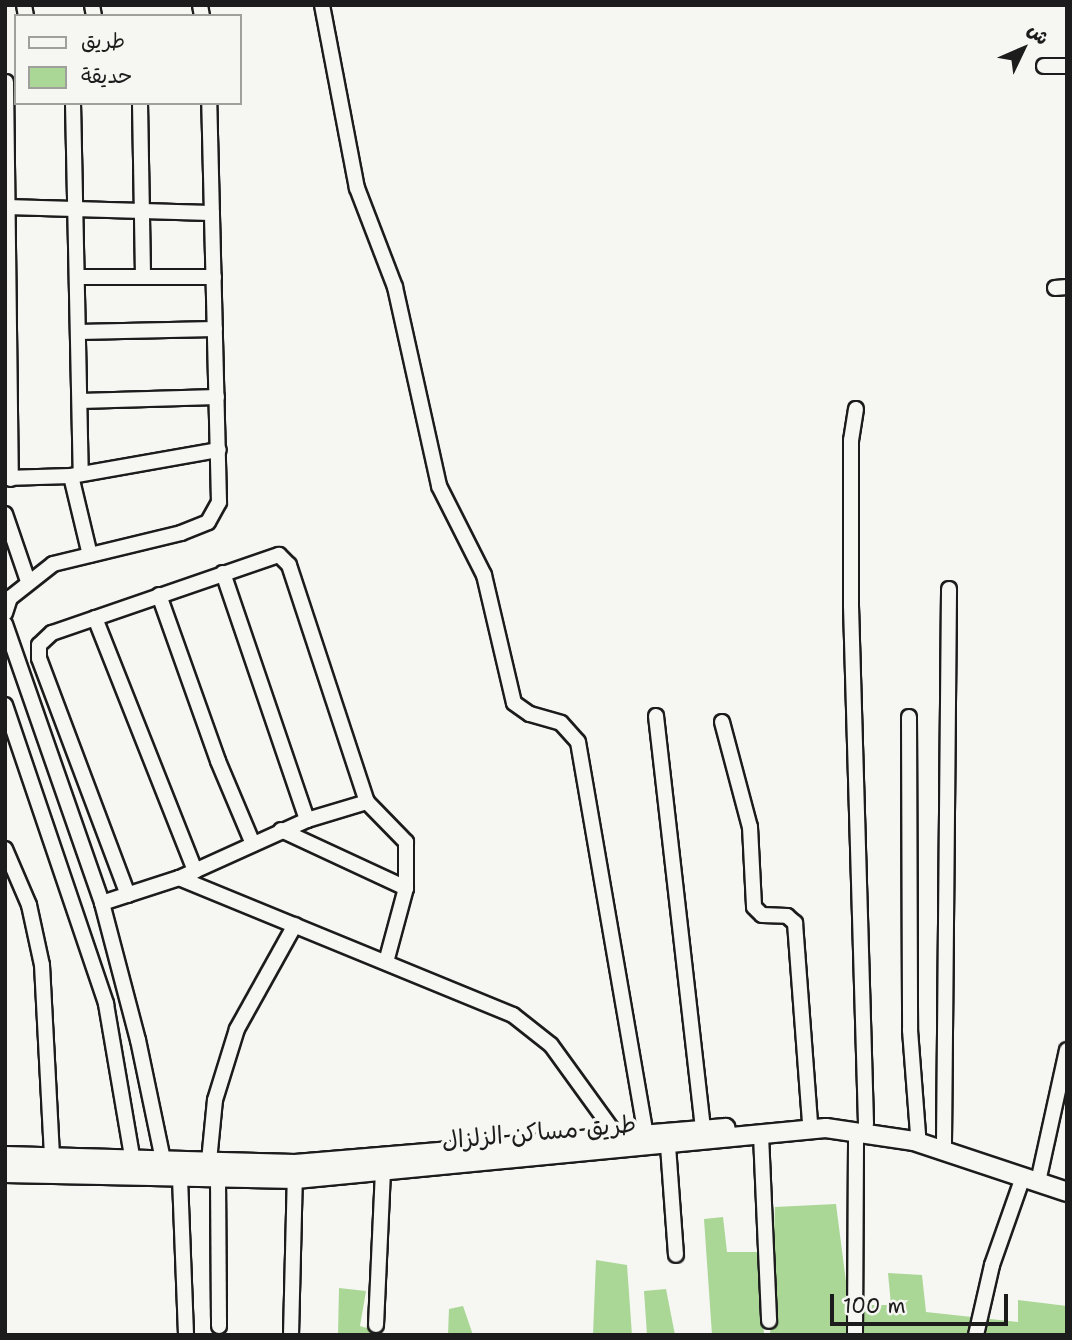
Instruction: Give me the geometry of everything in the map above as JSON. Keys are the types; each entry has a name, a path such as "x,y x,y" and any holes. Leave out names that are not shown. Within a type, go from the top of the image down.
{"street":[{"path":"322,5 357,188 395,287 439,486 484,575 514,703 530,714 561,723 578,742 646,1135"},
{"path":"1045,66 1067,66"},
{"path":"6,82 8,479 76,475 219,450"},
{"path":"74,105 80,401 76,475 90,555"},
{"path":"140,105 143,277"},
{"path":"5,613 10,598 27,581 53,564 181,533 208,522 219,502 209,105"},
{"path":"8,207 78,212 212,213"},
{"path":"78,277 214,277"},
{"path":"78,332 215,329"},
{"path":"80,401 217,397"},
{"path":"855,1335 861,1128 852,606 851,440 856,409"},
{"path":"5,514 27,581"},
{"path":"128,895 104,841 38,655 41,641 52,633 272,555 279,555 289,565 367,802 406,842 406,888 386,962"},
{"path":"223,573 307,820"},
{"path":"944,1143 949,589"},
{"path":"159,595 218,761 253,844"},
{"path":"95,618 195,871"},
{"path":"5,624 102,903 170,1172 186,1335"},
{"path":"5,705 106,1004 134,1168"},
{"path":"656,716 703,1129"},
{"path":"909,717 910,1030 918,1135"},
{"path":"722,722 750,827 754,908 762,915 788,916 795,923 810,1121"},
{"path":"102,903 179,878 307,820 367,802"},
{"path":"281,830 406,888"},
{"path":"5,849 29,905 42,965 52,1157"},
{"path":"179,878 513,1015 533,1028 551,1045 622,1144"},
{"path":"209,1161 215,1100 237,1029 295,925"},
{"path":"975,1335 992,1265 1034,1177 1067,1050"},
{"path":"125,1104 152,1101"},
{"name":"طريق مساكن الزلزال","path":"170,1172 209,1161 295,1171 383,1172 622,1144 646,1135 810,1121 918,1135 1034,1177 1067,1192"},
{"name":"طريق مساكن الزلزال","path":"5,1156 52,1157 218,1178 622,1144 668,1146 793,1129 861,1128 1034,1177 1067,1178"},
{"path":"761,1135 769,1321"},
{"path":"668,1146 676,1255"},
{"name":"طريق مساكن الزلزال","path":"5,1173 134,1168"},
{"path":"291,1335 295,1171"},
{"path":"376,1325 383,1172"},
{"path":"218,1178 219,1326"}],"green space":[{"path":"836,1204 849,1305 891,1305 888,1273 922,1275 926,1312 1018,1322 1018,1300 1067,1306 1067,1335 770,1335 775,1207"},
{"path":"723,1217 727,1252 759,1252 764,1335 712,1335 704,1219"},
{"path":"596,1260 627,1265 632,1335 593,1335"},
{"path":"339,1288 366,1291 360,1326 391,1335 338,1335"},
{"path":"666,1289 675,1335 647,1335 644,1291"},
{"path":"463,1306 473,1335 448,1335 449,1309"}]}
